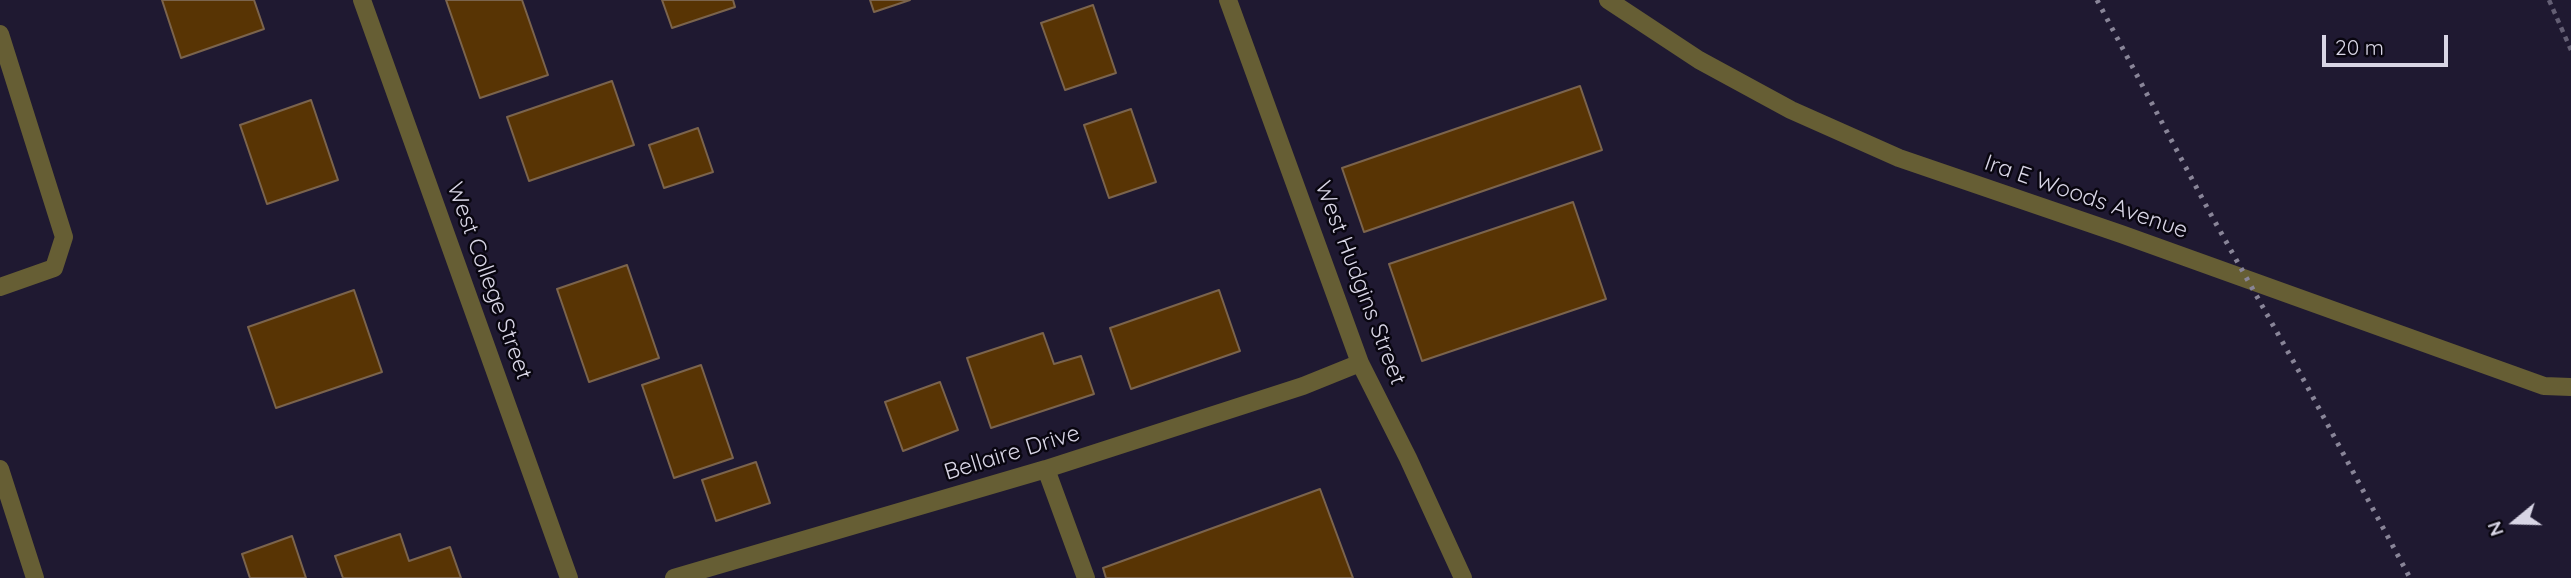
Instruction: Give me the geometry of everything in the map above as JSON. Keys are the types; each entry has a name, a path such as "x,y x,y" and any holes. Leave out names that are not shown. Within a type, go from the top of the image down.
{"street":[{"name":"West College Street","path":"362,0 569,578"},
{"name":"West Hudgins Street","path":"1228,0 1360,363 1408,458 1463,578"},
{"name":"Ira E Woods Avenue","path":"1608,0 1699,60 1768,98 1899,158 2121,234 2544,386 2571,387"},
{"path":"0,34 3,56 64,237 54,268 0,287"},
{"name":"Bellaire Drive","path":"674,578 1046,469 1303,386 1360,363"},
{"path":"0,469 30,573"},
{"path":"1046,469 1086,578"}],"path":[{"path":"2549,0 2571,50"}],"building":[{"path":"162,0 254,0 264,29 181,58"},
{"path":"446,0 522,0 548,75 480,98"},
{"path":"662,0 733,0 735,7 672,28"},
{"path":"870,0 910,0 874,12"},
{"path":"1093,5 1116,73 1065,90 1041,23"},
{"path":"612,81 634,145 529,181 507,117"},
{"path":"1580,86 1602,150 1364,232 1342,168"},
{"path":"311,100 338,180 267,204 240,125"},
{"path":"1131,109 1156,182 1109,198 1084,125"},
{"path":"698,128 713,172 664,188 649,145"},
{"path":"1573,202 1606,299 1422,361 1389,264"},
{"path":"627,265 659,358 589,382 557,289"},
{"path":"354,290 382,372 276,408 248,327"},
{"path":"1219,290 1240,351 1131,389 1110,328"},
{"path":"1043,333 1054,364 1081,356 1094,394 991,428 967,358"},
{"path":"701,365 733,458 674,478 642,385"},
{"path":"940,382 958,430 903,451 885,402"},
{"path":"756,462 770,503 716,521 702,480"},
{"path":"1320,489 1353,578 1106,578 1103,568"},
{"path":"400,534 409,561 450,547 461,578 343,578 335,556"},
{"path":"292,536 306,578 250,578 242,554"}],"railway":[{"path":"2097,0 2410,578"}]}
